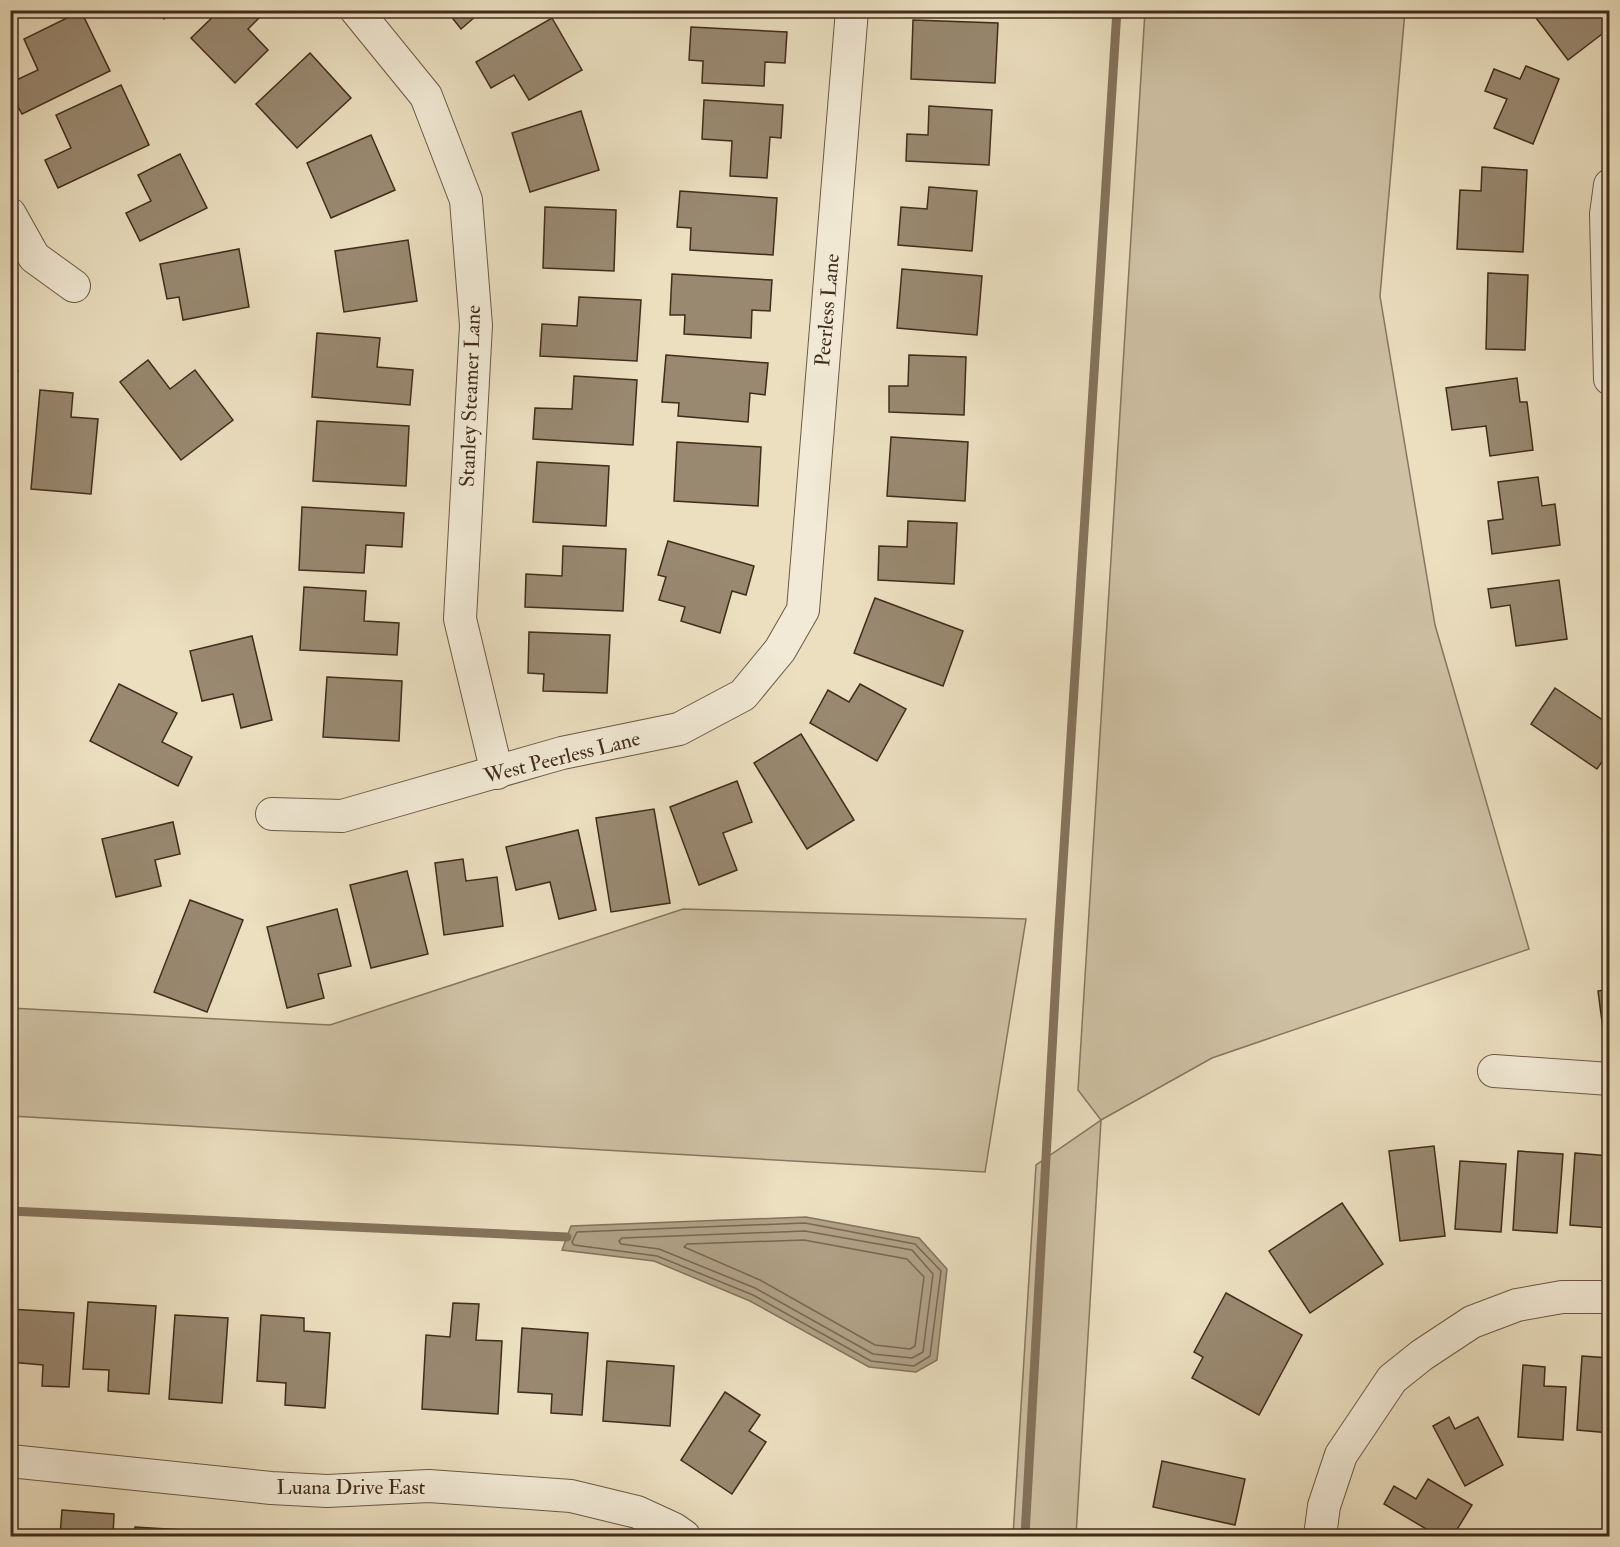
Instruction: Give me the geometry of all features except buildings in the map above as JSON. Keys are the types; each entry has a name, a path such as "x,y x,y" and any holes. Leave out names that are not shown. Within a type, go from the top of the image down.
{"street":[{"name":"Stanley Steamer Lane","path":"356,10 426,96 466,200 476,325 460,619 497,772"},
{"name":"Peerless Lane","path":"803,610 852,10"},
{"path":"1610,185 1606,225 1610,380"},
{"path":"10,214 34,258 74,286"},
{"name":"West Peerless Lane","path":"272,814 342,816 562,753 679,729 744,695 780,650 803,610"},
{"path":"1494,1071 1610,1078"},
{"path":"1320,1536 1324,1506 1341,1455 1392,1379 1422,1355 1472,1322 1517,1305 1562,1297 1610,1297"},
{"path":"10,1471 11,1461"},
{"name":"Luana Drive East","path":"11,1461 271,1488 327,1491 429,1486 571,1496 637,1512 674,1528 684,1536"}],"shaded area":[{"path":"1145,11 1405,11 1380,296 1435,625 1529,949 1212,1058 1101,1120 1078,1090"},
{"path":"683,909 1026,919 985,1172 11,1116 11,1008 330,1025"},
{"path":"1101,1120 1076,1536 1013,1536 1036,1165"}],"water":[{"path":"806,1217 919,1238 947,1269 937,1360 916,1372 869,1367 750,1301 654,1261 562,1250 571,1226"}],"waterway":[{"path":"1025,1536 1058,942 1117,10"},
{"path":"10,1211 567,1237"}]}
